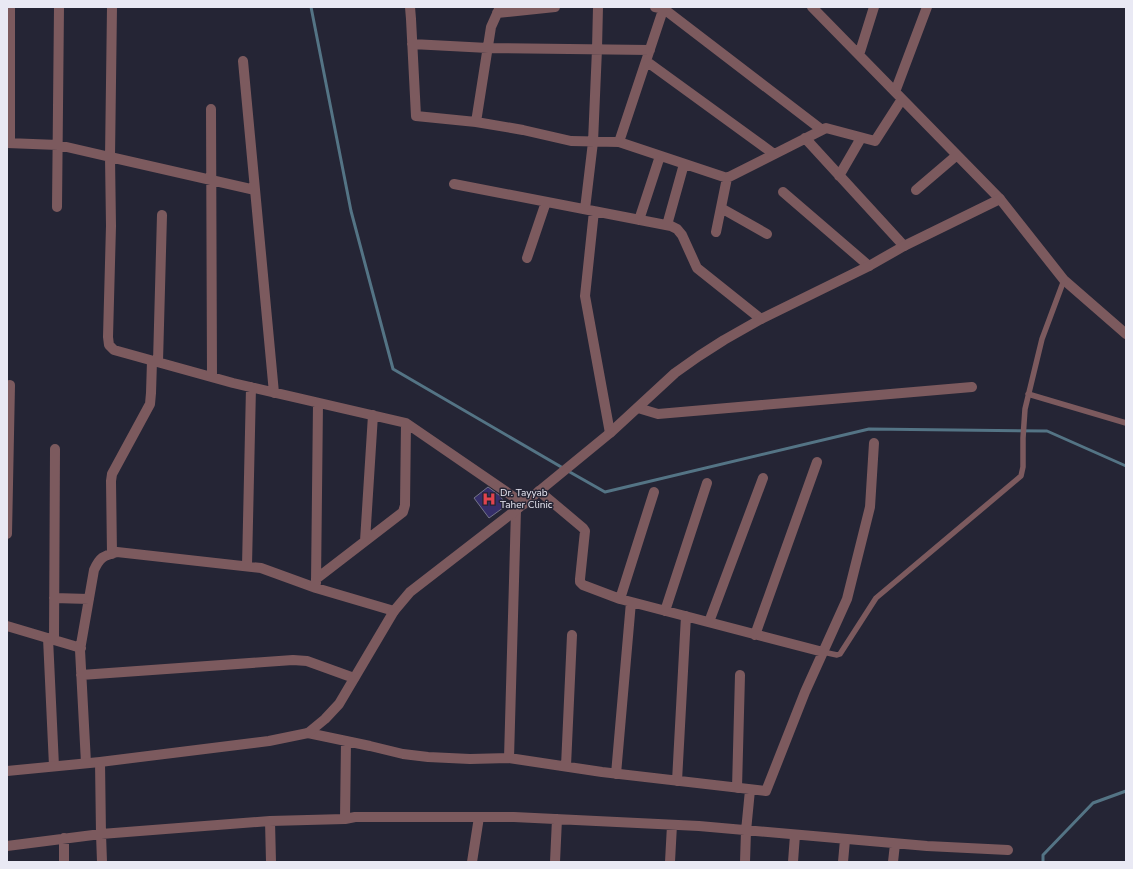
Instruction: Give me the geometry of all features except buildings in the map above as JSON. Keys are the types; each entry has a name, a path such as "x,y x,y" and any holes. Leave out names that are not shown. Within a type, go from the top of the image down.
{"street":[{"path":"10,7 8,143 58,145 255,190"},
{"path":"57,207 59,7"},
{"path":"112,7 109,346 114,350 212,377 274,393 406,423 520,507"},
{"path":"410,7 416,116 476,122 523,130 571,141 619,142 727,178 826,128 874,141 898,95 927,7"},
{"path":"476,122 491,27 499,10 555,7"},
{"path":"598,7 598,49 585,296 610,433"},
{"path":"812,7 1000,199 1064,280 1126,334"},
{"path":"859,55 874,7"},
{"path":"619,142 650,50 661,8 822,130"},
{"path":"412,44 488,48 650,50"},
{"path":"243,61 274,393"},
{"path":"646,61 774,154"},
{"path":"211,109 212,377"},
{"path":"805,138 904,246"},
{"path":"839,176 861,138"},
{"path":"916,190 957,155"},
{"path":"639,220 660,156"},
{"path":"667,225 684,164"},
{"path":"716,232 727,178"},
{"path":"454,184 667,225 678,229 697,268 761,320"},
{"path":"783,192 869,266"},
{"path":"7,771 100,762 269,741 308,732 325,719 339,704 394,611 410,592 520,507 610,433 675,373 724,340 761,320 869,266 904,246 1000,199"},
{"path":"527,258 546,202"},
{"path":"721,208 767,234"},
{"path":"112,554 112,474 150,404 151,399 155,361 162,215"},
{"path":"7,534 10,385"},
{"path":"247,566 251,387"},
{"path":"638,408 658,414 972,387"},
{"path":"316,584 318,403"},
{"path":"365,541 373,415"},
{"path":"316,584 365,541 403,512 405,508 406,423"},
{"path":"308,732 403,754 470,759 509,758 616,774 766,791 805,692 847,599 870,507 874,443"},
{"path":"54,766 51,639 54,598 55,449"},
{"path":"755,635 817,462"},
{"path":"709,622 764,478"},
{"path":"665,611 708,483"},
{"path":"539,491 583,528 581,584 620,599 823,652"},
{"path":"620,599 654,492"},
{"path":"509,758 520,507"},
{"path":"86,763 81,648 94,570 98,561 106,555 117,552 261,568 316,584 394,611"},
{"path":"54,598 89,599"},
{"path":"616,774 631,602"},
{"path":"677,781 686,616"},
{"path":"7,626 81,648"},
{"path":"566,766 572,635"},
{"path":"81,675 293,660 307,661 354,678"},
{"path":"737,788 740,675"},
{"path":"345,819 346,741"},
{"path":"100,762 102,862"},
{"path":"745,862 750,790"},
{"path":"7,846 101,834 270,821 345,819 355,817 514,817 699,826 895,844 1008,850"},
{"path":"472,862 479,817"},
{"path":"555,862 557,819"},
{"path":"270,821 271,862"},
{"path":"670,862 672,825"},
{"path":"793,862 795,835"},
{"path":"64,838 64,862"},
{"path":"843,862 845,840"},
{"path":"893,862 895,844"}],"lane":[{"path":"823,652 836,656 840,654 876,598 1021,476 1022,438 1028,394 1042,339 1064,280"},
{"path":"1028,394 1126,423"}],"waterway":[{"path":"311,7 351,211 393,369 563,468"},
{"path":"568,471 605,492 869,429 1047,431 1126,466"},
{"path":"1043,862 1043,855 1093,803 1126,791"}],"place":[{"name":"Dr. Tayyab Taher Clinic","path":"489,499"}]}
